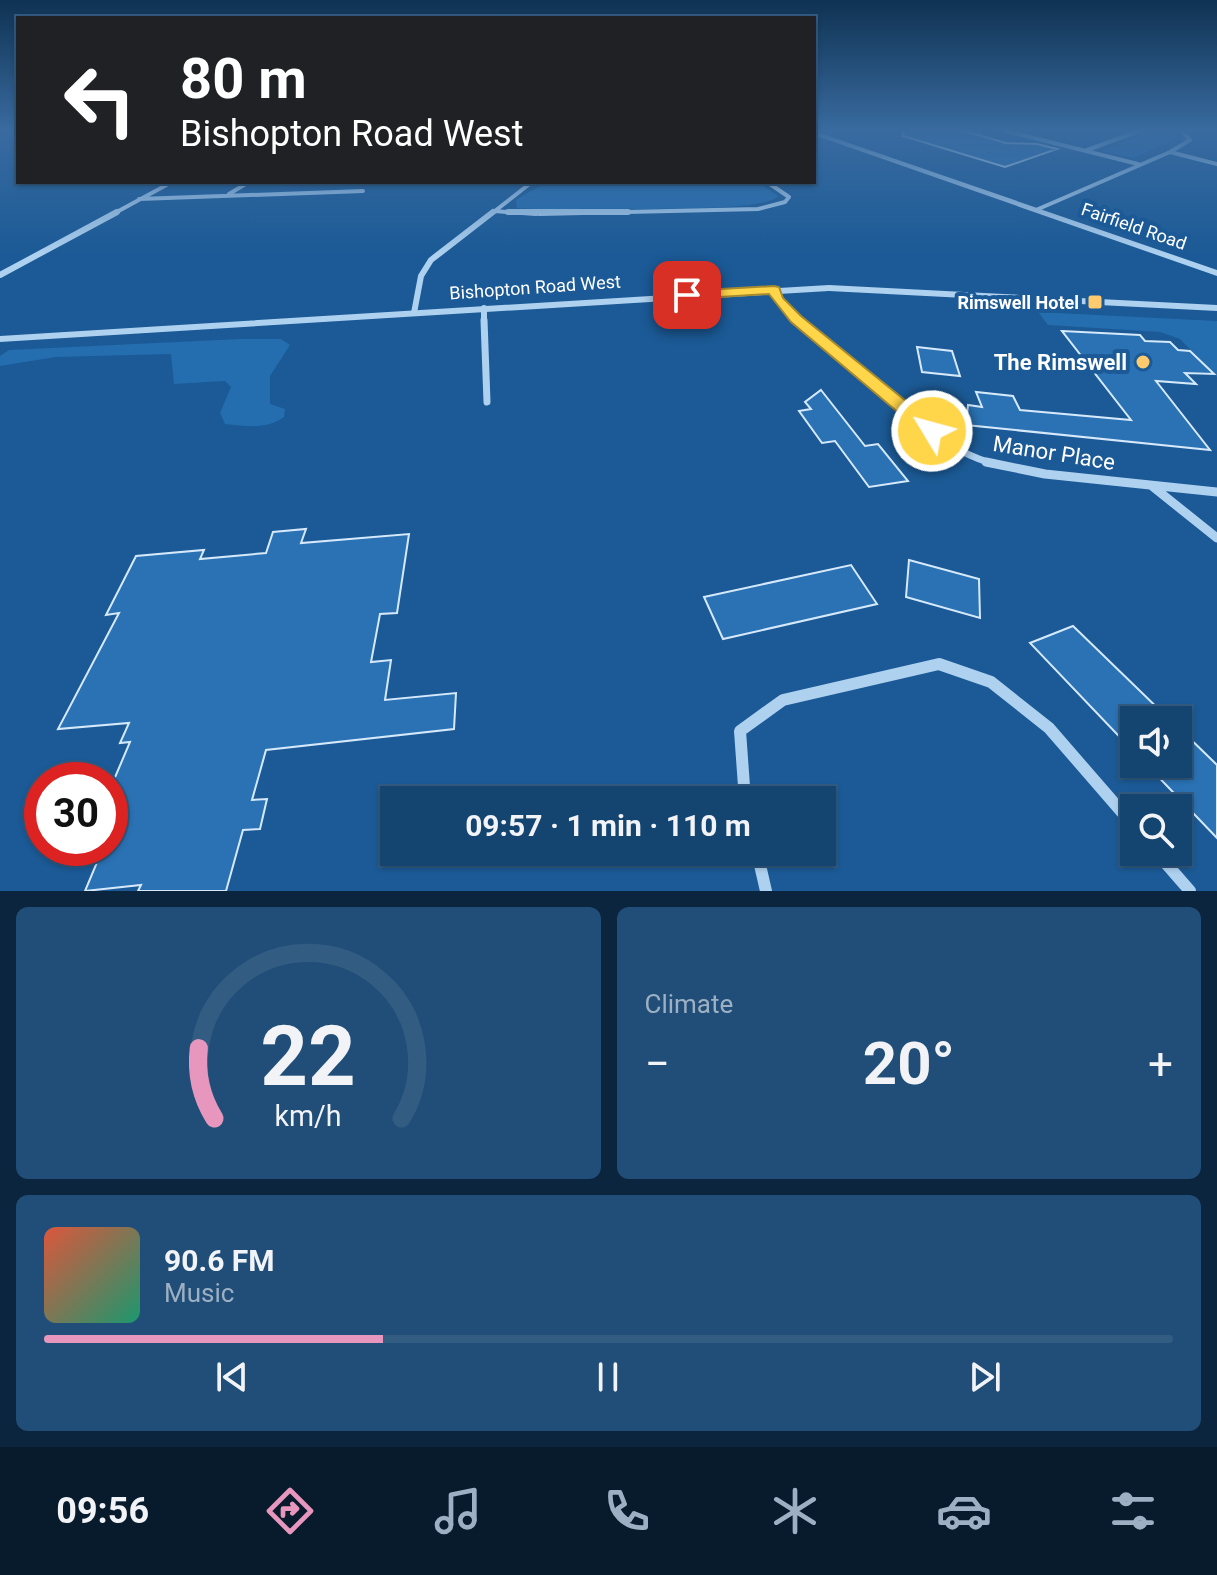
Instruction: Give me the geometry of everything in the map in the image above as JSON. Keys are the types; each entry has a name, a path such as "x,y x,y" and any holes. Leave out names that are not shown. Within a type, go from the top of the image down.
{"street":[{"name":"Fairfield Road","path":"925,172 1217,273"},
{"path":"1036,210 1122,172"},
{"path":"0,275 168,184"},
{"path":"226,196 246,184"},
{"path":"414,313 421,276 431,260 529,184"},
{"path":"494,211 537,214 758,209 785,202 789,197 771,184"},
{"path":"139,199 363,191"},
{"name":"Bishopton Road West","path":"0,339 829,288 1217,308"},
{"name":"Manor Place","path":"774,290 777,299 796,319 911,416 952,445 986,462 1013,469 1217,492"},
{"path":"484,308 487,402"},
{"path":"1151,486 1217,538"},
{"path":"744,786 740,731 783,700 939,664 991,682 1049,728 1120,810"},
{"path":"760,866 766,891"},
{"path":"1168,866 1190,891"}],"shaded area":[{"path":"543,184 761,184 778,196 746,205 574,211 517,208 516,200"},
{"path":"1038,312 1217,321 1217,377 1180,339 1160,332 1048,325"},
{"path":"281,339 290,345 270,376 270,404 285,409 284,417 270,424 225,424 220,413 231,387 225,381 174,384 171,354 56,357 0,366 0,356 9,350"}],"building":[{"path":"1062,331 1140,335 1145,341 1170,342 1178,350 1190,351 1214,374 1185,373 1196,384 1156,381 1210,450 966,425 968,405 982,407 976,392 1013,396 1020,410 1131,420"},
{"path":"917,347 952,351 960,376 922,372"},
{"path":"821,390 865,446 878,444 908,481 869,487 835,441 822,443 799,411 811,409 805,402"},
{"path":"306,529 301,543 409,534 397,613 380,614 371,662 391,660 385,700 456,693 454,729 266,750 252,800 267,799 260,829 243,830 226,891 138,891 141,885 85,891 95,866 128,866 128,762 121,762 130,742 120,743 129,723 58,729 119,613 106,615 136,556 204,550 200,559 266,553 273,532"},
{"path":"909,560 979,579 980,618 906,597"},
{"path":"851,565 877,604 723,639 704,597"},
{"path":"1073,626 1156,706 1120,706 1120,737 1030,643"},
{"path":"1192,741 1217,765 1217,838 1192,812 1192,794 1175,794 1159,778 1192,778"}],"place":[{"name":"Rimswell Hotel","path":"1095,302"},
{"name":"The Rimswell","path":"1143,362"}],"route":[{"path":"687,295 774,290 777,299 796,319 932,431"}]}
